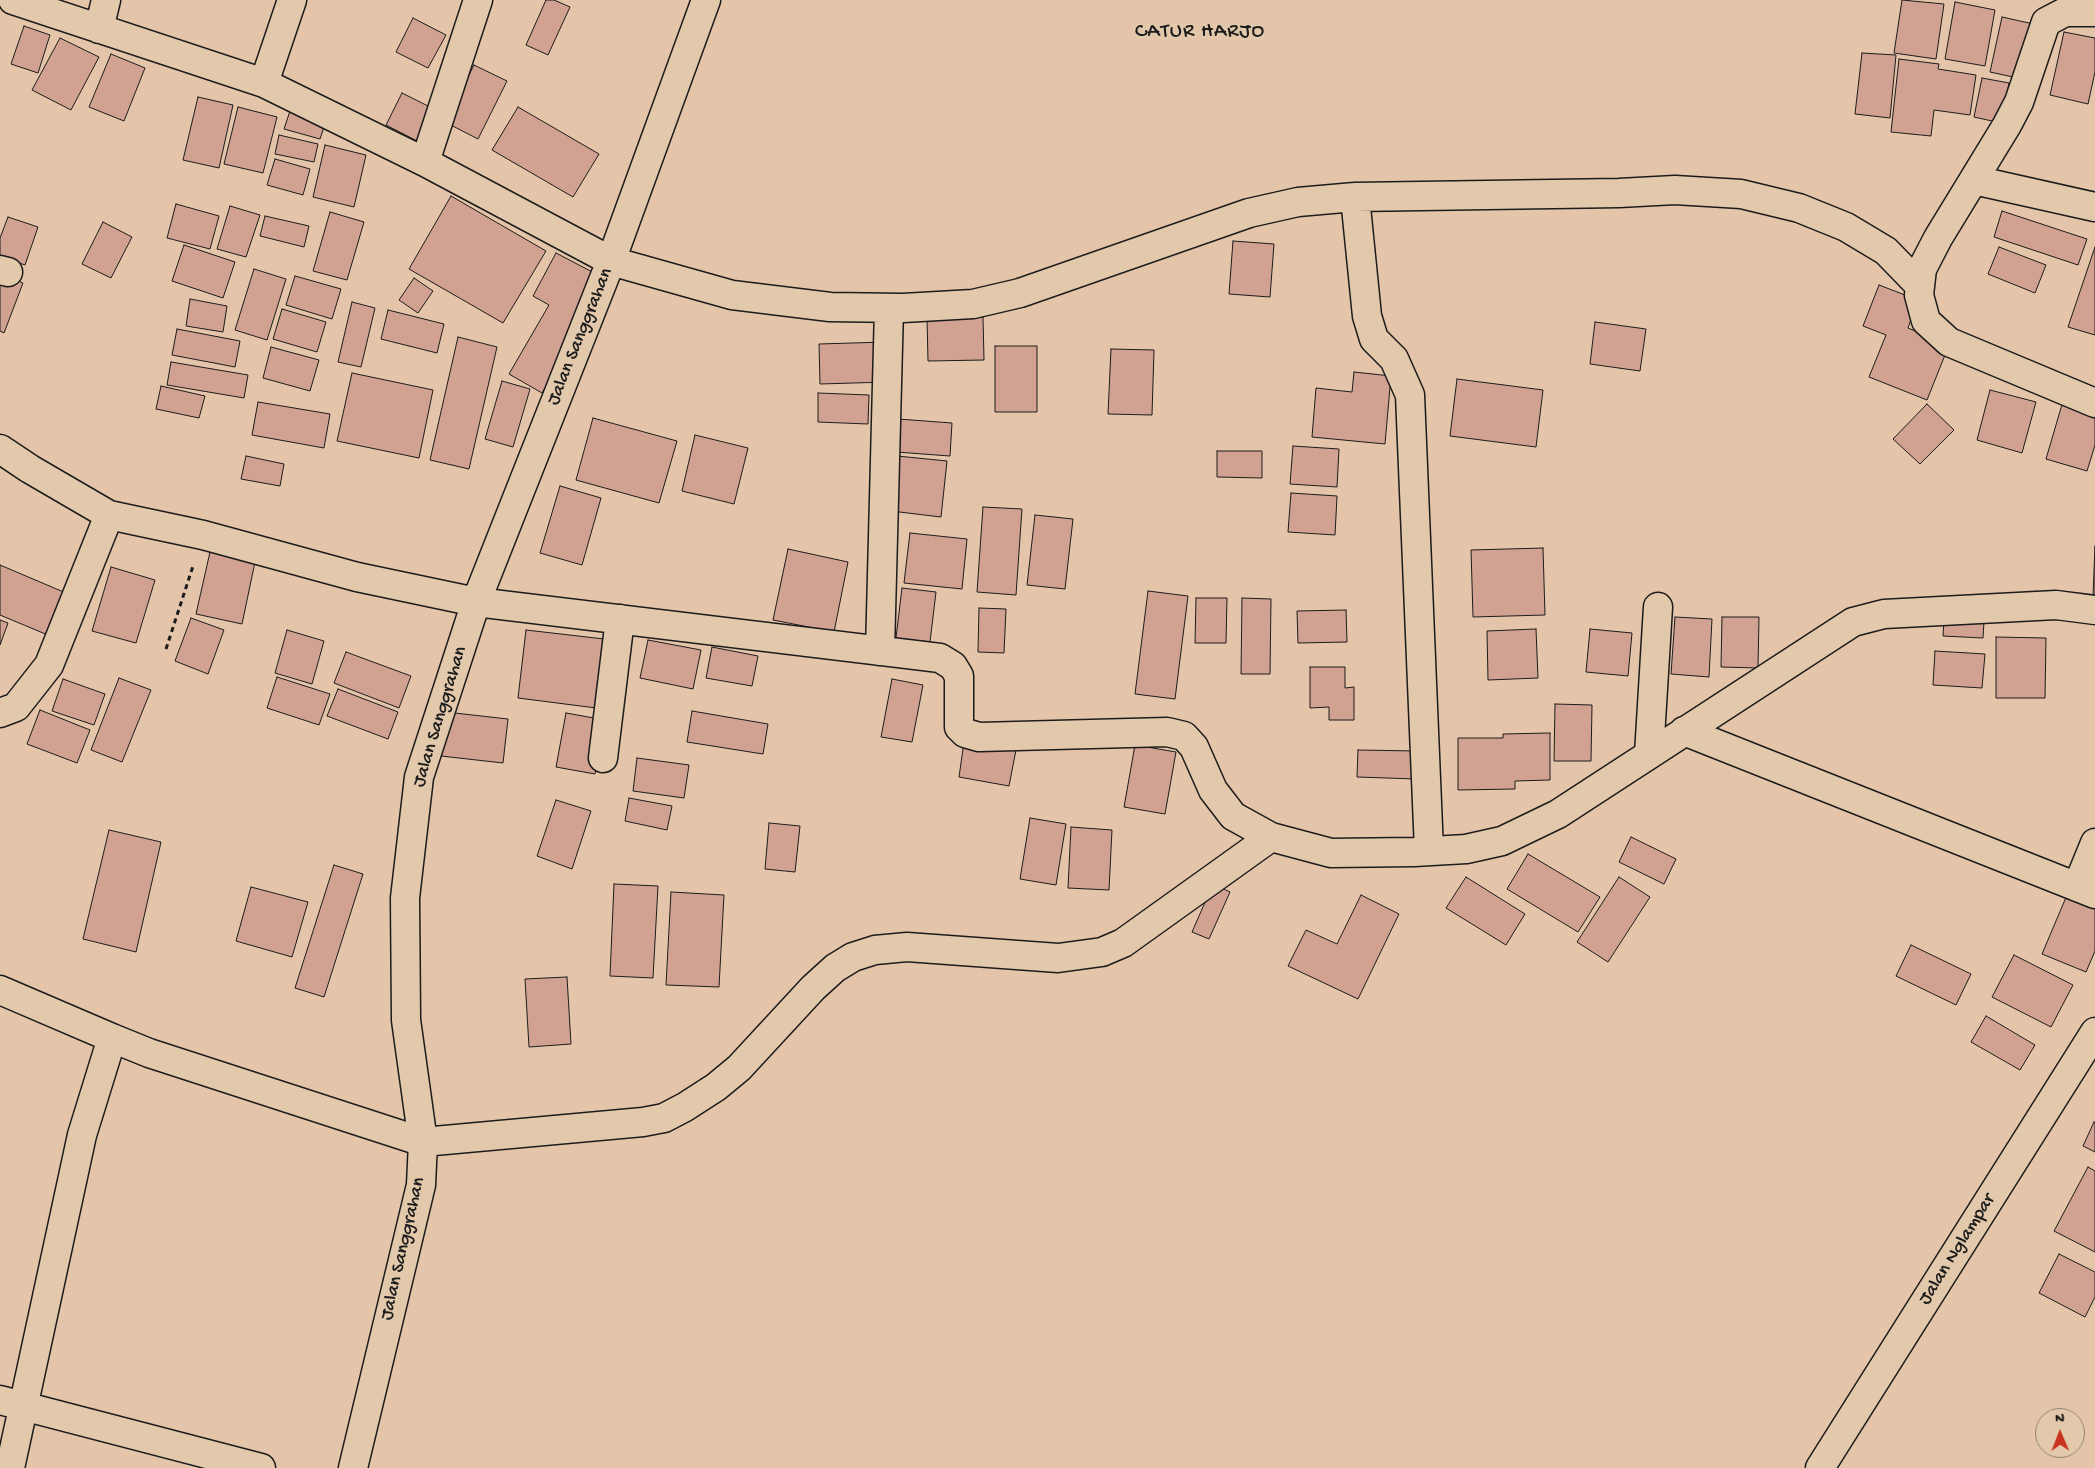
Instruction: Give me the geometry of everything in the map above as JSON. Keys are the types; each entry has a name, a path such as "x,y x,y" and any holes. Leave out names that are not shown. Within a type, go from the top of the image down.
{"street":[{"path":"13,0 264,83 425,162 611,262 732,295 830,307 889,308 973,304 1020,293 1250,213 1298,202 1355,196 1619,193 1675,190 1741,194 1800,208 1846,227 1886,251 1920,285"},
{"path":"99,29 106,0"},
{"path":"264,83 292,0"},
{"path":"425,162 478,0"},
{"name":"Jalan Sanggrahan","path":"352,1468 421,1185 424,1142 406,1020 405,898 419,777 476,602 611,262 706,0"},
{"path":"2095,12 2065,12 2046,22 2019,102 1938,238 1922,269 1918,295 1926,320 1949,342 2095,403"},
{"path":"1974,180 2095,207"},
{"path":"1355,196 1367,316 1374,339 1394,359 1410,395 1429,851"},
{"path":"880,651 889,308"},
{"path":"0,449 30,469 109,515 203,535 357,577 476,602 940,658 953,666 958,676 959,727 965,733 979,737 1168,732 1184,736 1194,747 1213,790 1233,816 1271,837 1332,853 1466,849 1502,841 1558,814 1853,622 1884,614 2056,605 2095,610"},
{"path":"0,713 16,707 49,664 109,515"},
{"path":"1649,754 1658,607"},
{"path":"603,758 620,619"},
{"path":"1684,731 2086,891 2095,843"},
{"path":"0,990 149,1053 424,1142 643,1122 664,1118 708,1092 739,1068 813,988 835,968 853,957 875,950 907,947 1058,958 1102,952 1123,943 1271,837"},
{"name":"Jalan Nglampar","path":"1820,1468 2095,1032"},
{"path":"10,1468 11,1403 82,1135 112,1038"},
{"path":"11,1403 261,1468"}],"path":[{"path":"166,649 203,535"}],"building":[{"path":"546,0 554,0 570,7 548,55 526,45"},
{"path":"1902,0 1944,4 1936,59 1894,53"},
{"path":"1955,2 1995,10 1985,66 1945,59"},
{"path":"2002,17 2038,25 2027,80 1990,72"},
{"path":"413,18 446,35 428,68 396,52"},
{"path":"24,26 50,35 38,73 11,64"},
{"path":"2064,32 2095,38 2095,72 2088,104 2050,95"},
{"path":"60,38 99,57 71,110 32,90"},
{"path":"1862,53 1896,55 1890,118 1855,114"},
{"path":"111,54 145,68 124,121 89,107"},
{"path":"1899,59 1939,64 1938,69 1976,75 1970,115 1934,110 1931,136 1891,132"},
{"path":"474,65 507,81 478,139 445,122"},
{"path":"1982,78 2009,83 2001,123 1974,117"},
{"path":"402,93 434,109 417,141 386,125"},
{"path":"198,97 233,105 219,168 183,160"},
{"path":"238,107 277,117 263,173 224,164"},
{"path":"518,107 599,154 573,197 492,150"},
{"path":"290,111 326,121 320,139 284,129"},
{"path":"279,135 318,144 314,162 275,154"},
{"path":"325,145 366,155 354,207 313,197"},
{"path":"275,159 310,169 303,195 267,185"},
{"path":"451,196 546,251 503,323 409,269"},
{"path":"176,204 219,216 210,249 167,238"},
{"path":"230,206 260,215 246,257 217,249"},
{"path":"2002,211 2087,239 2078,265 1994,237"},
{"path":"330,212 364,222 347,280 313,271"},
{"path":"265,216 309,226 304,247 260,236"},
{"path":"8,217 38,227 25,265 0,256 0,238"},
{"path":"103,222 132,237 111,278 82,264"},
{"path":"1233,241 1274,244 1270,297 1229,294"},
{"path":"184,245 235,262 223,298 172,281"},
{"path":"1999,247 2046,265 2035,293 1988,274"},
{"path":"2095,247 2095,335 2068,327"},
{"path":"556,253 600,276 585,320 542,393 509,374 549,305 533,296"},
{"path":"254,269 286,279 267,340 235,330"},
{"path":"0,274 23,283 4,333 0,331"},
{"path":"295,276 341,289 332,319 286,305"},
{"path":"414,278 433,291 418,313 399,300"},
{"path":"1879,285 1918,300 1908,328 1949,345 1927,400 1869,377 1886,335 1863,326"},
{"path":"190,299 227,306 223,332 186,326"},
{"path":"352,302 375,308 361,367 338,362"},
{"path":"282,309 326,322 317,352 273,339"},
{"path":"388,310 444,324 437,353 381,339"},
{"path":"983,317 984,360 928,361 927,318"},
{"path":"1595,322 1646,329 1640,371 1590,364"},
{"path":"177,329 240,341 235,367 172,355"},
{"path":"458,337 497,347 469,469 430,460"},
{"path":"885,342 887,382 820,384 819,344"},
{"path":"995,346 1037,346 1037,412 995,412"},
{"path":"271,347 319,360 310,391 263,378"},
{"path":"1111,349 1154,350 1152,415 1108,414"},
{"path":"171,362 248,375 244,398 167,385"},
{"path":"1354,372 1391,376 1385,444 1312,437 1316,388 1352,392"},
{"path":"352,373 433,390 419,458 337,441"},
{"path":"1457,379 1543,390 1536,447 1450,436"},
{"path":"502,381 530,389 513,447 485,439"},
{"path":"161,386 205,396 199,418 156,409"},
{"path":"1990,390 2036,402 2022,453 1977,440"},
{"path":"818,393 869,395 868,424 818,422"},
{"path":"2063,401 2095,410 2095,445 2087,471 2046,459"},
{"path":"258,402 330,414 324,448 252,435"},
{"path":"1927,404 1954,430 1920,464 1893,439"},
{"path":"593,418 677,441 659,503 576,480"},
{"path":"898,419 952,423 950,456 896,452"},
{"path":"695,435 748,448 734,504 682,491"},
{"path":"1293,446 1339,449 1337,487 1290,484"},
{"path":"1217,451 1262,451 1262,478 1217,477"},
{"path":"246,456 284,464 280,486 241,479"},
{"path":"897,456 947,461 941,517 891,511"},
{"path":"560,486 601,498 582,565 540,553"},
{"path":"1291,493 1337,496 1335,535 1288,532"},
{"path":"983,507 1022,509 1016,595 977,592"},
{"path":"1035,515 1073,519 1065,589 1027,585"},
{"path":"910,533 967,539 962,589 904,583"},
{"path":"2095,546 2095,596 2093,596"},
{"path":"1543,548 1545,615 1473,617 1471,550"},
{"path":"788,549 848,562 834,632 773,620"},
{"path":"210,552 255,562 242,624 196,614"},
{"path":"0,565 73,596 55,638 0,615"},
{"path":"111,567 155,580 136,643 92,631"},
{"path":"902,588 936,592 930,642 896,638"},
{"path":"1148,591 1188,596 1175,699 1135,694"},
{"path":"1196,598 1227,598 1226,643 1195,643"},
{"path":"1242,598 1271,599 1270,674 1241,674"},
{"path":"979,608 1006,609 1004,653 978,652"},
{"path":"1346,610 1347,642 1298,643 1297,611"},
{"path":"1675,617 1712,619 1709,677 1671,674"},
{"path":"1722,617 1759,617 1758,668 1721,667"},
{"path":"191,618 224,630 208,674 175,661"},
{"path":"1944,619 1984,621 1983,638 1943,636"},
{"path":"0,620 8,623 0,645"},
{"path":"1536,629 1538,678 1488,680 1487,631"},
{"path":"1590,629 1632,633 1628,676 1586,672"},
{"path":"287,630 324,641 312,684 275,673"},
{"path":"526,630 613,640 604,709 518,698"},
{"path":"1996,637 2046,638 2045,698 1996,698"},
{"path":"648,640 701,650 693,689 640,678"},
{"path":"712,647 758,656 752,686 706,678"},
{"path":"1935,651 1985,654 1982,688 1933,685"},
{"path":"346,652 411,676 399,708 334,683"},
{"path":"1310,667 1345,667 1345,688 1354,687 1354,720 1329,720 1329,707 1310,708"},
{"path":"277,677 330,694 319,725 267,708"},
{"path":"119,678 151,690 122,762 91,750"},
{"path":"63,679 105,694 94,725 52,711"},
{"path":"892,679 923,685 912,742 881,737"},
{"path":"338,689 398,712 388,739 327,716"},
{"path":"1555,704 1592,705 1591,761 1554,761"},
{"path":"40,710 90,730 77,763 27,744"},
{"path":"692,711 768,724 763,754 687,742"},
{"path":"446,712 508,719 503,763 441,756"},
{"path":"566,713 605,720 595,774 556,767"},
{"path":"1550,733 1550,780 1515,781 1515,789 1458,790 1458,738 1503,738 1503,734"},
{"path":"964,742 1016,750 1009,786 959,777"},
{"path":"1135,745 1176,752 1165,814 1124,807"},
{"path":"1358,750 1417,751 1416,779 1357,777"},
{"path":"637,758 689,765 684,798 633,791"},
{"path":"629,798 672,806 667,830 625,821"},
{"path":"556,800 591,811 572,869 537,856"},
{"path":"1030,818 1066,824 1056,885 1020,879"},
{"path":"769,823 800,826 795,872 765,869"},
{"path":"1071,827 1112,830 1109,890 1068,888"},
{"path":"109,830 161,842 136,952 83,939"},
{"path":"1631,837 1676,859 1664,884 1619,862"},
{"path":"1528,854 1600,897 1578,932 1507,889"},
{"path":"334,865 363,874 324,997 295,988"},
{"path":"1466,877 1525,914 1506,945 1446,908"},
{"path":"1619,877 1650,897 1608,962 1577,942"},
{"path":"614,884 658,886 653,978 610,976"},
{"path":"1213,884 1230,892 1209,939 1192,932"},
{"path":"251,887 308,902 292,957 236,941"},
{"path":"671,892 724,895 719,987 666,985"},
{"path":"1361,895 1399,914 1358,999 1288,966 1306,930 1337,944"},
{"path":"2067,895 2095,907 2095,951 2086,972 2042,954"},
{"path":"1911,945 1971,974 1956,1005 1896,976"},
{"path":"2014,955 2073,985 2051,1027 1992,997"},
{"path":"567,977 571,1044 529,1047 525,979"},
{"path":"1986,1016 2035,1045 2020,1070 1971,1042"},
{"path":"2095,1122 2095,1152 2083,1146"},
{"path":"2088,1167 2095,1171 2095,1252 2054,1231"},
{"path":"2059,1254 2095,1272 2095,1297 2085,1317 2039,1293"}],"district":[{"name":"CATUR HARJO","path":"1200,33"}]}
